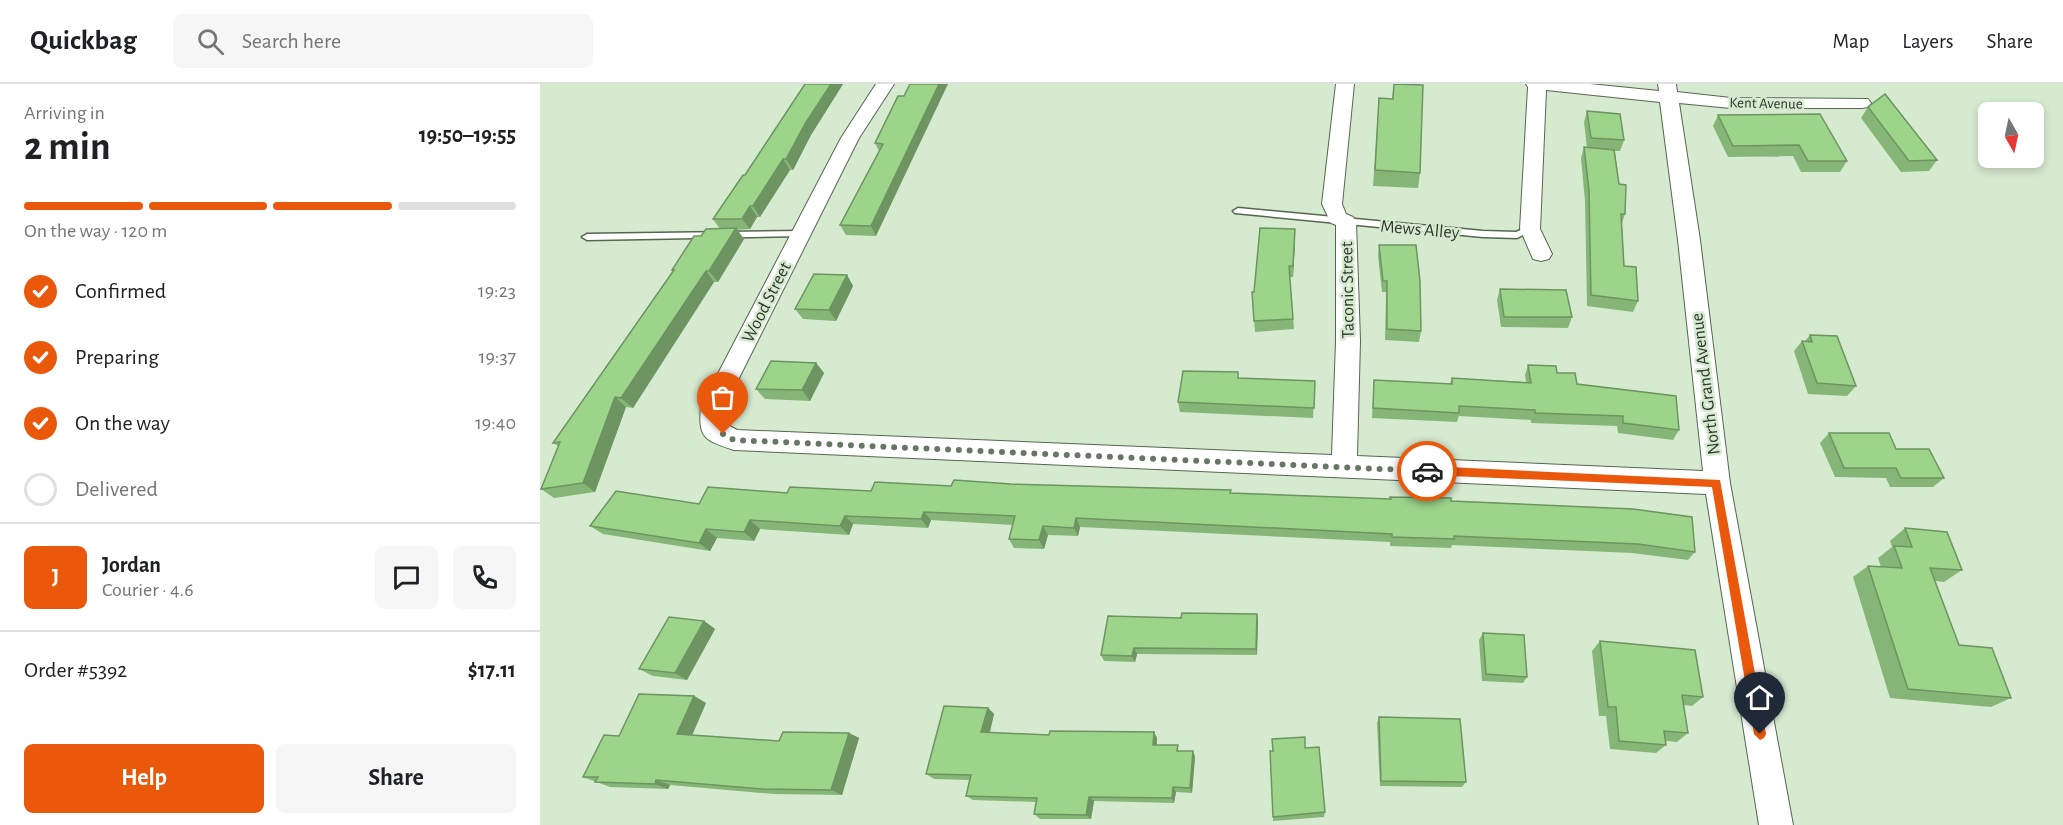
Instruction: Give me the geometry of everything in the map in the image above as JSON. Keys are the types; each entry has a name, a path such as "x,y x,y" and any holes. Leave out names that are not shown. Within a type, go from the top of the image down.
{"street":[{"name":"Wood Street","path":"885,84 850,138 713,406 711,428 734,440 1717,483"},
{"name":"Taconic Street","path":"1344,467 1347,341 1346,222 1338,218 1332,204 1345,84"},
{"name":"Kent Avenue","path":"1536,84 1668,91 1731,103 1863,103"},
{"path":"1536,84 1530,229 1541,254"},
{"name":"North Grand Avenue","path":"1668,91 1689,240 1717,483 1776,825"}],"lane":[{"name":"Mews Alley","path":"1238,211 1483,234 1517,235 1530,229"},
{"path":"587,237 801,234"}],"building":[{"path":"805,84 831,84 786,159 783,159 742,219 713,219 745,175"},
{"path":"910,84 939,84 871,226 840,225 883,144 875,143 898,96 904,96"},
{"path":"1394,84 1423,85 1420,173 1375,170 1379,98 1393,99"},
{"path":"1885,94 1937,160 1909,161 1868,107"},
{"path":"1587,111 1620,114 1624,140 1591,138"},
{"path":"1820,114 1847,161 1808,161 1799,145 1733,146 1718,115"},
{"path":"1584,147 1614,150 1619,184 1626,185 1625,214 1621,214 1624,266 1636,267 1638,301 1591,295 1589,190"},
{"path":"736,228 621,398 615,397 583,483 541,489 560,442 553,443 674,270 672,270 694,236 701,236 706,229"},
{"path":"1260,228 1295,229 1293,266 1289,266 1293,319 1254,321 1252,292 1254,292"},
{"path":"1379,245 1416,245 1420,281 1421,331 1387,329 1387,281 1383,281"},
{"path":"814,274 847,275 829,310 795,309"},
{"path":"1500,289 1566,290 1572,317 1504,317"},
{"path":"1810,335 1837,336 1856,386 1817,383 1802,341 1812,342"},
{"path":"771,361 816,363 802,390 756,389"},
{"path":"1528,365 1556,366 1557,373 1575,373 1577,384 1676,396 1679,430 1623,423 1623,416 1535,413 1535,410 1459,406 1459,413 1373,408 1374,380 1452,384 1452,378 1531,383"},
{"path":"1183,371 1238,372 1238,378 1315,381 1314,408 1178,402"},
{"path":"1829,433 1889,433 1896,449 1929,449 1944,478 1901,478 1896,468 1844,468"},
{"path":"954,480 1011,484 1231,490 1230,493 1391,499 1390,497 1451,498 1451,501 1633,509 1692,517 1695,552 1638,544 1454,536 1454,539 1392,537 1392,534 1076,518 1074,528 1043,526 1039,540 1009,539 1015,516 924,512 921,519 845,516 840,526 750,520 744,532 706,529 699,543 590,526 616,491 699,504 708,487 787,493 790,487 871,491 875,482 951,486"},
{"path":"1905,528 1947,532 1962,570 1930,568 1959,645 1992,648 2011,698 1908,689 1868,566 1902,568 1894,546 1912,547"},
{"path":"1182,613 1257,614 1256,649 1134,648 1132,656 1101,655 1108,616 1181,618"},
{"path":"669,617 704,621 675,673 639,669"},
{"path":"1483,633 1524,635 1527,677 1486,674"},
{"path":"1600,641 1695,650 1703,697 1682,695 1688,733 1664,731 1666,745 1619,741 1616,707 1608,707"},
{"path":"639,694 694,696 677,734 779,741 783,732 849,733 831,790 762,789 656,780 655,784 595,782 598,777 583,777 604,735 619,736"},
{"path":"944,706 988,708 981,732 1049,735 1050,731 1154,732 1153,745 1178,745 1177,751 1193,751 1190,788 1173,787 1172,798 1089,797 1086,815 1034,814 1037,798 966,796 971,775 926,774"},
{"path":"1379,717 1460,719 1466,782 1381,781"},
{"path":"1305,737 1305,748 1319,747 1325,812 1273,817 1270,751 1273,751 1272,739"}],"way so far":[{"path":"723,434 734,440 1427,471"}],"route":[{"path":"1427,471 1717,483 1760,734"}]}
